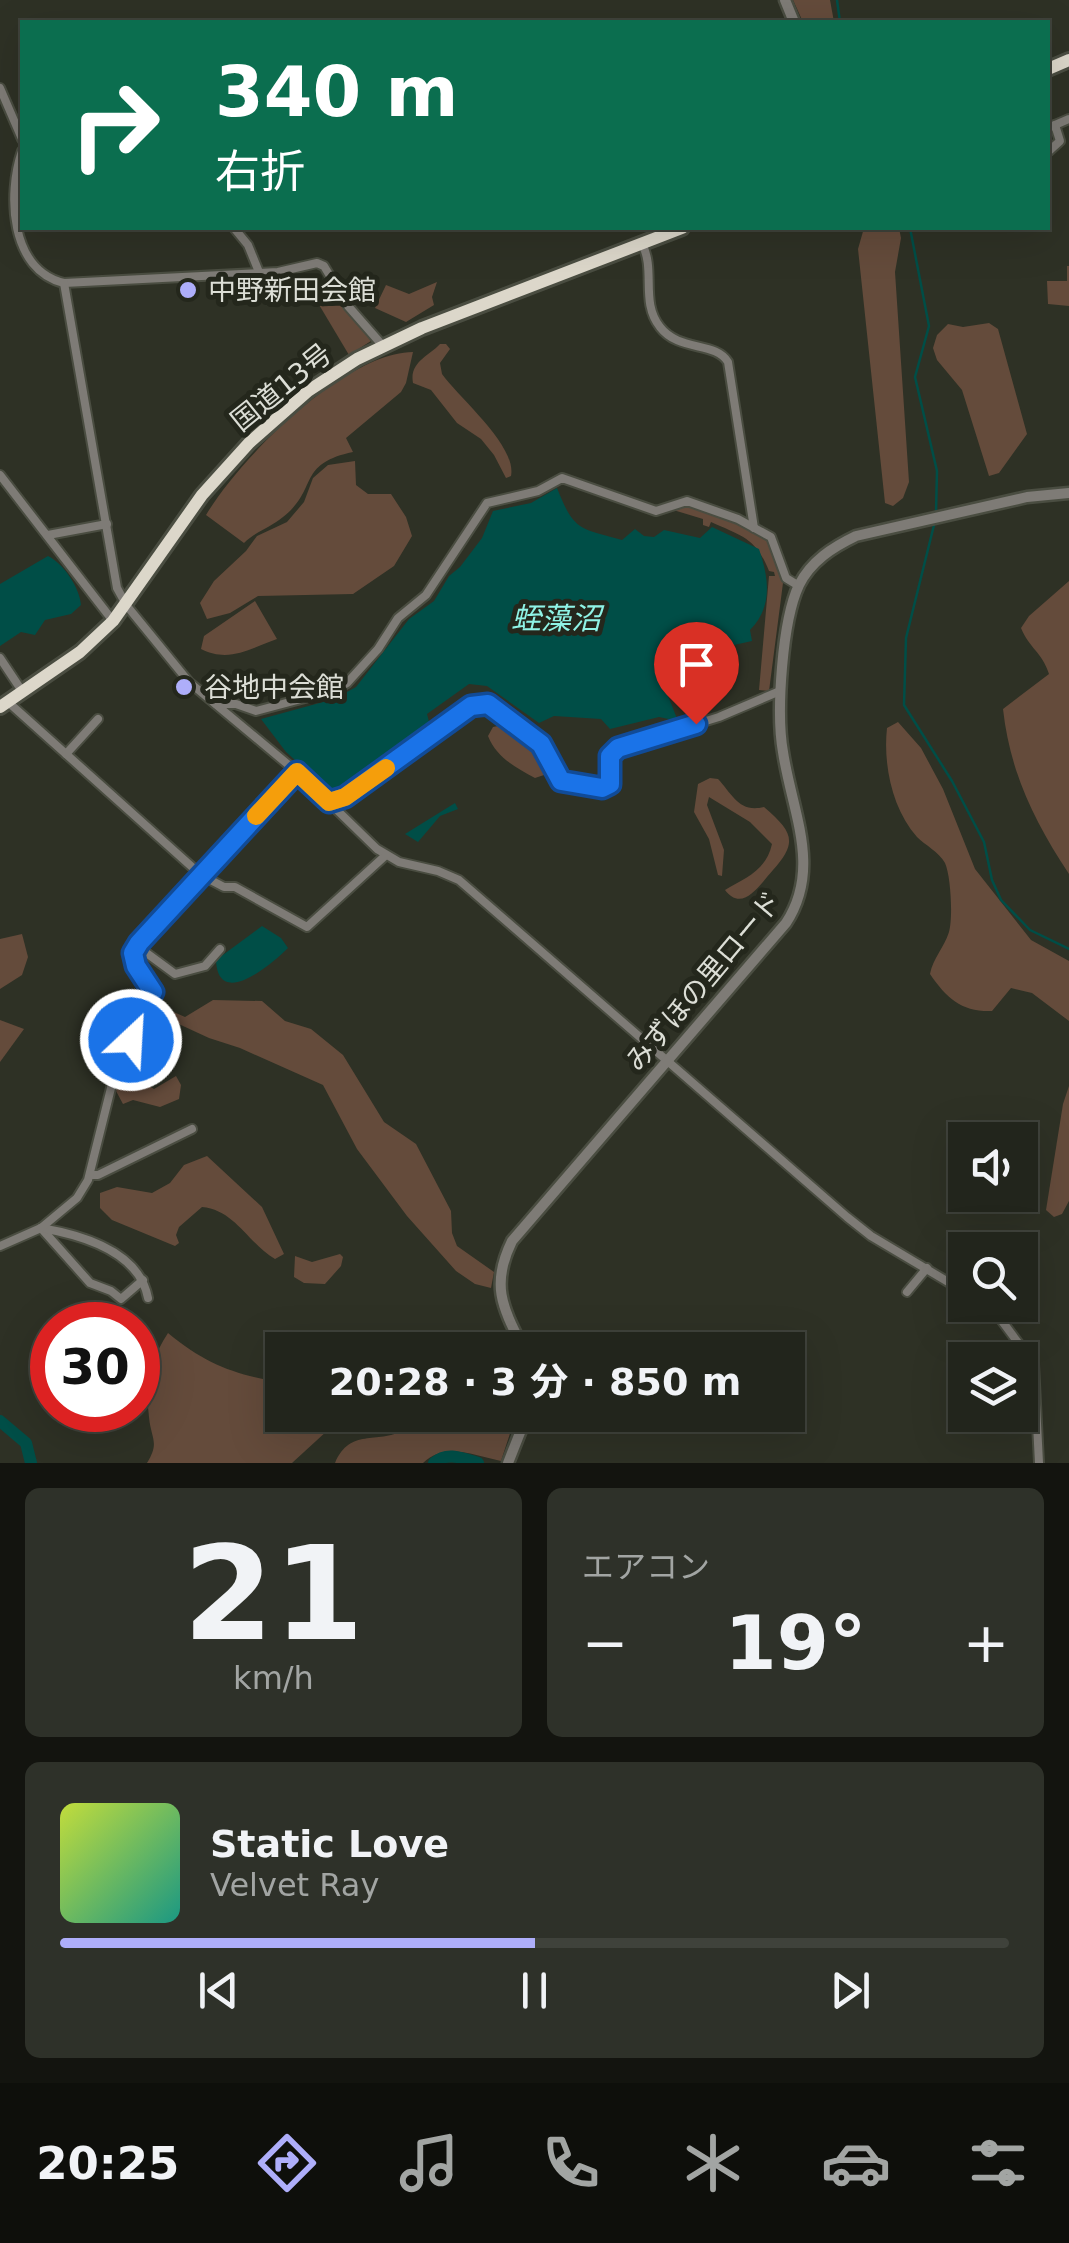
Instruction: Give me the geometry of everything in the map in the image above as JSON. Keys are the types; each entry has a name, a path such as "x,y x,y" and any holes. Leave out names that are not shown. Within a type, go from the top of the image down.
{"highway":[{"name":"国道13号","path":"4,704 80,652 114,621 202,495 250,443 308,390 422,328 677,230"}],"street":[{"path":"0,88 20,135"},
{"path":"1050,151 1060,141 1051,126 1069,119"},
{"path":"20,158 14,180 16,227 23,246 42,274 64,283 322,265 348,306 383,346"},
{"path":"236,230 248,245 259,272"},
{"path":"642,244 646,252 649,306 658,326 678,342 720,353 728,362 754,528"},
{"path":"64,283 117,588 164,654 386,855 459,880 847,1217 871,1236 948,1282"},
{"path":"0,476 114,621"},
{"path":"216,704 236,704 256,711 335,690 347,683 378,649 398,618 426,596 487,503 538,491 568,477 656,511 688,501 738,518 775,542 786,578 799,586"},
{"name":"みずほの里ロード","path":"515,1332 502,1306 499,1284 512,1241 798,905 805,865 782,750 780,692 792,604 808,570 837,545 896,525 1027,497 1069,493"},
{"path":"48,534 107,524"},
{"path":"0,658 22,692"},
{"path":"329,802 345,797 479,704 494,707 541,744 561,781 602,788 610,784 610,756 618,748 719,718 780,692"},
{"path":"4,704 201,874 224,888 236,887 307,927 386,855"},
{"path":"66,754 98,719"},
{"path":"0,1246 41,1228 76,1198 90,1175 114,1072 153,992 136,966 133,953 137,946 297,772"},
{"path":"137,946 174,974 204,966 220,949"},
{"path":"90,1175 98,1175 192,1129"},
{"path":"41,1228 70,1232 122,1258 143,1280 148,1298"},
{"path":"41,1228 90,1283 111,1291 121,1300 143,1280"},
{"path":"907,1292 926,1268"},
{"path":"1000,1322 1034,1364 1040,1463"},
{"path":"511,1458 521,1432"}],"shaded area":[{"path":"793,0 830,0 834,20 802,20"},
{"path":"863,230 899,230 895,272 909,482 903,498 893,506 885,503 858,249"},
{"path":"1067,266 1069,306 1048,304 1047,281 1067,281"},
{"path":"437,282 432,297 434,305 406,322 375,308 386,285 409,294"},
{"path":"330,289 371,341 349,355 315,298"},
{"path":"989,323 998,329 1027,434 999,473 989,476 962,390 937,360 933,348 937,335 948,324 963,327"},
{"path":"440,344 450,349 440,363 442,374 497,437 510,464 511,476 506,478 481,439 457,423 431,390 413,383 417,365"},
{"path":"413,352 401,392 346,438 353,452 335,457 315,470 301,497 283,517 244,543 206,515 243,466 296,412 356,370 386,357"},
{"path":"355,461 356,485 368,494 391,494 406,517 412,536 394,566 353,594 258,596 230,613 207,619 200,603 214,581 257,536 287,522 304,502 313,478 328,465"},
{"path":"688,503 722,514 772,544 783,583 769,691 759,690 769,576 775,576 774,572 769,571 753,545 740,535 711,522 709,527 703,525 703,519 670,509"},
{"path":"1069,581 1069,874 1045,835 1018,775 1003,709 1049,674 1021,628"},
{"path":"255,601 277,639 230,655 201,649 204,636"},
{"path":"898,722 921,748 943,789 975,869 1031,940 1069,961 1069,1021 1032,993 1011,988 992,1011 972,1009 949,997 930,974 949,932 950,887 945,863 908,826 895,800 886,742 887,728"},
{"path":"503,725 538,751 544,775 535,778 496,750 488,736 493,727"},
{"path":"718,779 742,805 764,807 789,837 781,860 745,898 732,897 725,890 760,867 772,844 750,822 709,797 707,805 724,850 722,876 718,875 709,839 694,812 698,784"},
{"path":"22,934 28,957 22,975 0,989 0,939"},
{"path":"213,1000 262,1001 285,1021 311,1029 343,1055 384,1122 416,1144 451,1211 457,1246 494,1272 491,1288 475,1284 456,1271 407,1216 357,1149 323,1085 240,1048 150,1015 152,1009 160,1006 185,1017"},
{"path":"0,1020 24,1029 0,1062"},
{"path":"128,1062 140,1080 154,1089 176,1076 181,1085 179,1099 160,1107 133,1100 123,1104 116,1091 119,1070"},
{"path":"1069,1086 1069,1201 1062,1214 1054,1217 1046,1210"},
{"path":"207,1156 262,1207 284,1254 275,1259 214,1209 202,1207 179,1227 179,1243 175,1246 112,1220 100,1208 100,1193 117,1187 152,1193 170,1183 184,1165"},
{"path":"340,1254 341,1266 325,1284 304,1283 294,1277 295,1256 312,1262"},
{"path":"168,1333 222,1367 265,1379 265,1432 326,1432 292,1463 147,1463 154,1445 152,1432 160,1432 160,1347"},
{"path":"510,1432 501,1461 450,1452 423,1463 335,1463 341,1452 356,1441 394,1434"}],"water":[{"name":"蛭藻沼","path":"557,488 574,520 596,533 622,540 635,529 654,537 664,530 700,538 712,527 759,549 767,592 763,612 750,630 752,641 725,647 719,638 686,656 661,678 678,721 659,717 610,729 601,719 554,716 539,723 487,686 469,684 427,714 431,729 360,783 333,794 286,752 261,719 334,699 356,687 409,619 434,601 449,576 482,538 493,511 531,503"},
{"path":"48,556 70,577 81,605 71,614 45,620 35,635 21,632 0,646 0,584"},
{"path":"455,803 458,809 440,816 418,842 405,834"},
{"path":"262,926 281,938 288,948 247,979 226,981 219,974 216,960"}],"waterway":[{"path":"837,0 840,20"},
{"path":"910,230 929,326 915,377 937,471 936,513"},
{"path":"935,521 906,638 904,705 952,781 984,842 992,880 1001,900 1030,930 1069,949"},
{"path":"0,1421 26,1443 31,1463"},
{"path":"434,1463 449,1456 478,1463"}],"slow traffic":[{"path":"256,816 297,772 329,802 345,797 386,768"}],"place":[{"name":"中野新田会館","path":"188,290"},
{"name":"谷地中会館","path":"184,687"}],"route":[{"path":"131,1040 153,992 136,966 133,953 139,943 297,772 329,802 345,797 471,706 488,704 541,744 561,781 602,788 612,780 610,756 618,748 696,724"}]}
